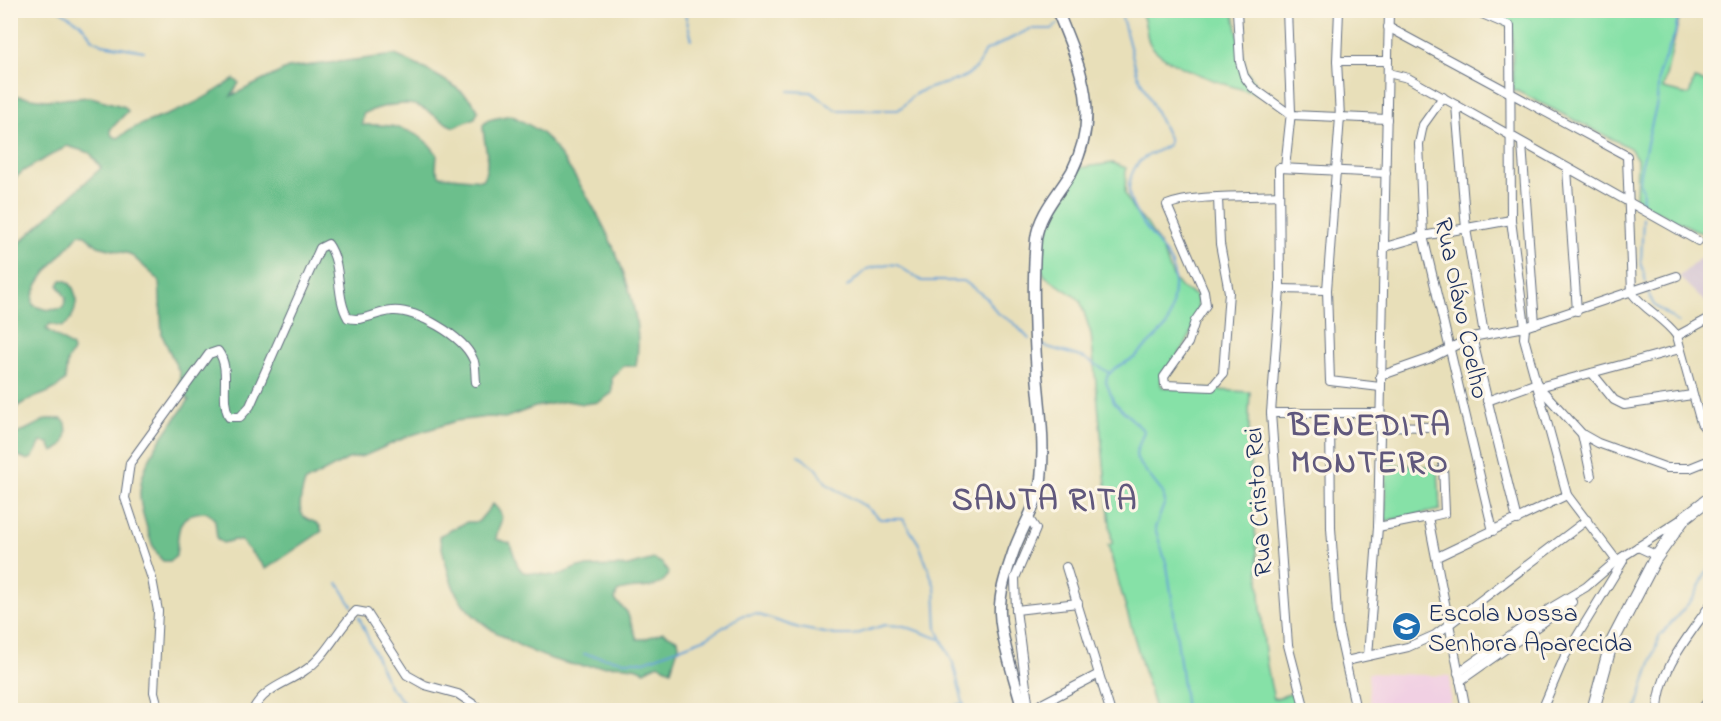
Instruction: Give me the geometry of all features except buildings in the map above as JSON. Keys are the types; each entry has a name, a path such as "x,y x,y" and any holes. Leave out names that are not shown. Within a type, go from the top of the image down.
{"main road":[{"path":"1023,711 1000,615 1000,606 1013,553 1030,520 1041,481 1042,442 1035,349 1036,236 1050,205 1072,170 1085,137 1089,106 1080,68 1057,10"},
{"path":"1593,711 1611,644 1655,559 1685,517 1710,498"}],"street":[{"name":"Rua Cristo Rei","path":"1287,10 1291,115 1278,195 1280,289 1271,413 1288,645 1305,711"},
{"path":"1339,10 1337,61 1340,117 1327,290 1330,381 1380,387"},
{"path":"1368,656 1378,527 1389,10"},
{"path":"1473,10 1510,26 1508,137 1510,220 1526,327 1524,338 1567,495 1618,565"},
{"path":"1237,11 1240,62 1244,76 1252,87 1291,115 1387,119"},
{"path":"1388,27 1627,156 1632,293 1656,317 1670,326 1677,336 1701,423 1710,434"},
{"path":"1337,61 1388,61"},
{"path":"1388,73 1408,78 1508,137 1698,241"},
{"name":"Rua Olávo Coelho","path":"1443,97 1423,125 1419,144 1423,236 1448,349 1494,531"},
{"path":"1456,105 1466,229 1484,334"},
{"path":"1522,144 1535,324"},
{"path":"1282,168 1386,173"},
{"path":"1567,169 1577,311"},
{"path":"1218,198 1220,244 1229,292 1222,374 1212,387 1165,385 1164,377 1188,343 1195,321 1206,305 1204,291 1167,205 1176,201 1218,198 1278,195"},
{"path":"1385,248 1423,236 1510,220"},
{"path":"159,711 154,692 158,611 152,579 125,498 130,462 209,354 218,351 224,360 224,407 229,417 240,417 250,406 320,248 328,244 334,253 343,310 348,318 360,321 392,311 412,313 449,332 455,338 473,358 476,382"},
{"path":"1380,376 1431,358 1472,337 1526,327 1677,276"},
{"path":"1280,289 1327,290"},
{"path":"1677,336 1710,318"},
{"path":"1472,337 1517,520"},
{"path":"1487,401 1538,385 1680,349"},
{"path":"1592,373 1614,400 1624,405 1692,395"},
{"path":"1538,385 1582,434 1598,443 1667,468 1690,468 1710,460"},
{"path":"1271,413 1380,414"},
{"path":"1330,413 1331,528 1338,628 1356,711"},
{"path":"1380,426 1432,427"},
{"path":"1582,434 1591,476"},
{"path":"1378,527 1446,513 1443,464"},
{"path":"1437,557 1567,495"},
{"path":"1428,517 1466,711"},
{"path":"1459,677 1587,589 1618,565 1628,554 1685,517"},
{"path":"1030,520 1036,529 1015,578 1016,610 1030,710 1099,674"},
{"path":"1346,661 1425,641 1587,520"},
{"path":"1638,547 1651,553 1655,559"},
{"path":"1542,711 1565,656 1618,565"},
{"path":"1066,567 1110,711"},
{"path":"1587,589 1597,601"},
{"path":"1016,610 1078,603"},
{"path":"1658,711 1659,695 1669,666 1710,605"},
{"path":"253,711 258,701 273,688 303,672 318,660 342,626 356,611 367,613 407,675 425,685 458,694 482,711"},
{"path":"1701,711 1710,699"}],"shaded area":[{"path":"1710,249 1710,307 1679,277"},
{"path":"1368,673 1450,676 1450,710 1370,709"}],"green space":[{"path":"1489,10 1681,11 1663,89 1689,95 1694,79 1705,82 1710,79 1710,237 1636,201 1637,159 1630,148 1513,89 1512,29 1489,14"},
{"path":"1140,11 1233,11 1246,70 1261,91 1259,94 1233,87 1167,59 1149,42"},
{"path":"395,55 454,86 473,103 478,111 475,118 454,127 424,109 407,104 391,105 363,114 362,125 384,125 404,129 430,145 437,154 436,169 440,176 482,180 487,167 483,125 488,120 511,115 546,137 563,159 597,214 625,277 634,308 638,338 636,366 624,366 612,377 612,393 599,402 583,404 567,401 535,407 505,418 488,417 456,421 409,436 364,456 348,459 305,482 300,508 302,514 319,525 322,531 266,569 241,541 223,543 217,539 215,520 207,512 196,513 183,520 178,532 176,556 170,561 163,561 153,546 142,510 140,497 142,480 158,443 189,400 179,388 180,374 162,335 159,280 130,254 98,246 85,235 79,234 42,277 33,296 33,305 37,307 51,310 63,308 66,298 58,285 61,280 65,280 74,290 76,304 72,317 62,327 50,324 46,329 72,347 73,351 67,362 65,380 59,386 23,403 11,413 11,245 15,247 101,168 90,153 67,146 23,171 11,182 11,95 46,100 91,97 125,107 128,111 110,130 112,136 118,138 129,130 192,104 234,79 239,83 231,96 288,68"},
{"path":"1113,163 1126,168 1125,194 1134,211 1147,224 1160,245 1174,279 1180,287 1196,296 1197,317 1193,329 1181,352 1160,380 1162,387 1250,392 1251,479 1267,665 1274,699 1296,692 1301,710 1155,710 1108,545 1112,544 1091,334 1080,300 1045,276 1039,264 1041,228 1072,169"},
{"path":"47,419 62,419 66,423 67,432 61,447 53,452 49,443 41,442 33,457 28,460 11,453 11,437"},
{"path":"1386,464 1438,467 1440,510 1385,521"},
{"path":"493,504 502,518 496,539 510,543 518,566 523,572 557,576 578,567 628,566 654,559 662,563 669,573 665,580 653,586 617,592 615,600 627,612 637,639 644,639 663,632 678,640 679,645 671,670 658,664 645,671 630,667 570,664 553,659 516,644 482,622 469,610 459,598 452,584 439,536 467,522 478,522"}],"waterway":[{"path":"59,10 80,23 93,39 102,44 144,51"},
{"path":"684,10 692,40"},
{"path":"1065,19 1078,10"},
{"path":"1120,10 1137,73 1169,138 1169,144 1138,163 1131,178 1129,191 1138,217 1172,265 1174,282 1171,310 1165,328 1134,358 1115,368 1107,376 1106,382 1114,402 1144,431 1136,453 1137,460 1163,493 1165,502 1155,528 1167,566 1186,710"},
{"path":"1642,204 1643,190 1639,182 1640,172 1657,102 1659,72 1675,34 1679,10"},
{"path":"789,91 811,92 836,110 898,110 916,94 966,76 979,63 984,52 1030,29 1052,29 1058,24"},
{"path":"1643,217 1641,262 1646,282"},
{"path":"847,287 867,269 888,264 897,265 922,281 964,281 988,299 996,312 1014,323 1029,339"},
{"path":"1648,293 1654,305 1679,323"},
{"path":"1041,345 1084,358 1110,373"},
{"path":"798,455 817,469 827,484 865,506 880,519 903,519 919,544 935,587 937,629 953,663 965,710"},
{"path":"1636,710 1659,637 1694,597 1710,565"},
{"path":"338,583 352,606"},
{"path":"584,654 624,661 645,661 706,638 743,615 756,614 799,628 835,635 853,635 885,625 904,626 940,639"},
{"path":"359,617 389,686 411,710"},
{"path":"952,710 958,704 964,705"}],"place":[{"name":"Escola Nossa Senhora Aparecida","path":"1407,627"}],"district":[{"name":"BENEDITA MONTEIRO","path":"1370,442"},
{"name":"SANTA RITA","path":"1045,498"}]}
